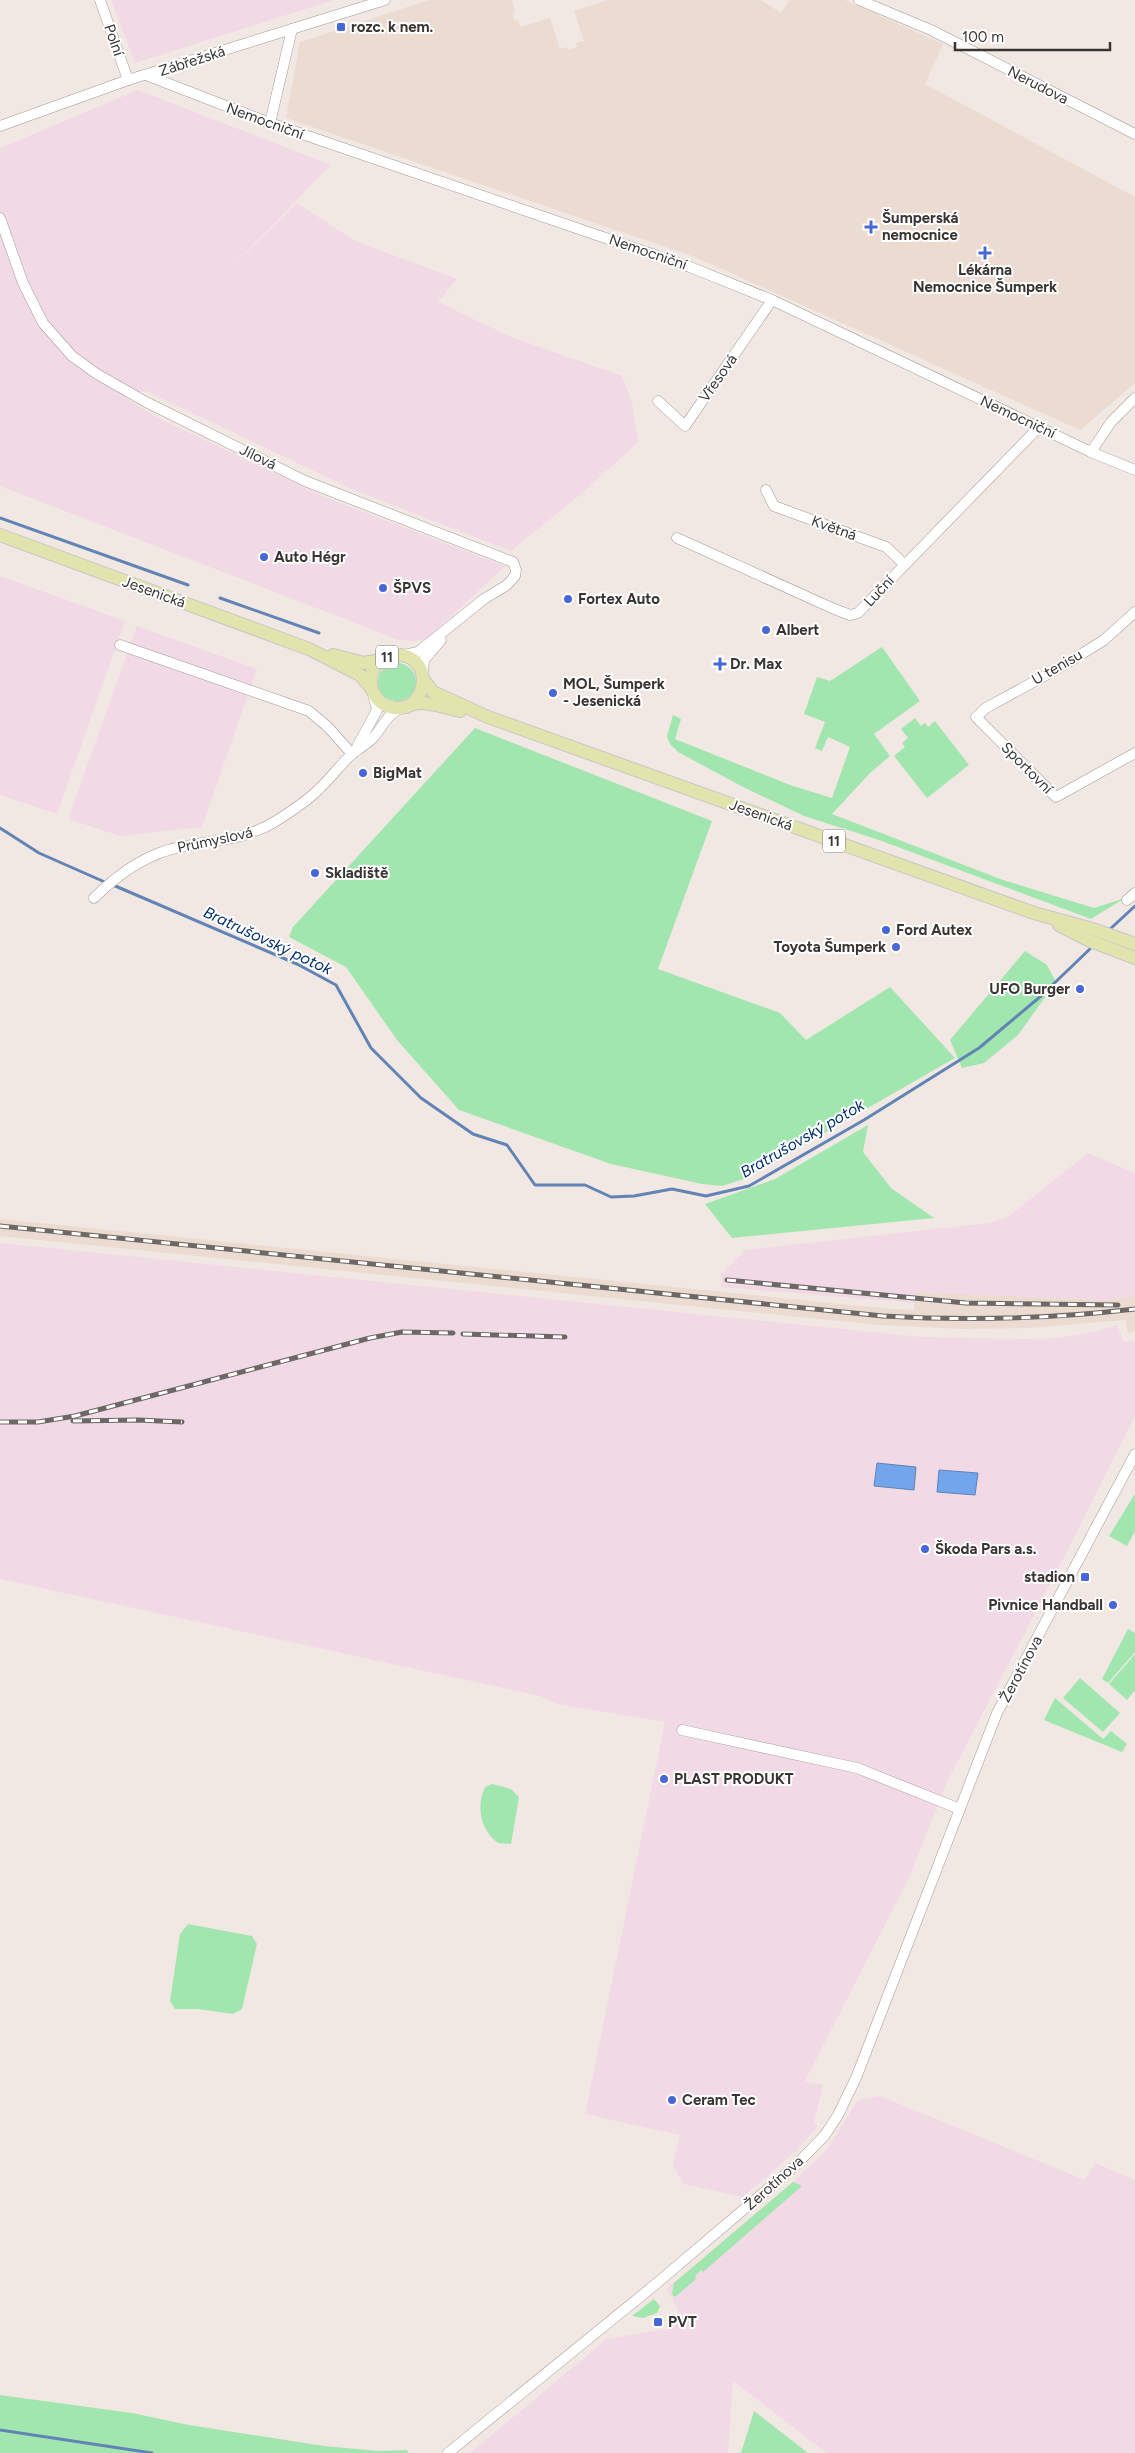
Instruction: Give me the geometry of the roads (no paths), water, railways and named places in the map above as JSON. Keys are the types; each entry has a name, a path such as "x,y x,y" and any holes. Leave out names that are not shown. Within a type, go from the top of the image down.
{"main road":[{"name":"Jesenická","path":"0,535 309,649 364,663 401,655 416,663 423,679 433,692 488,717 1034,913 1102,932 1135,944"},
{"name":"Jesenická","path":"309,649 360,675 383,704 392,708 424,703 488,717"},
{"name":"11","path":"372,691 372,673 377,664 385,658"},
{"path":"404,707 418,698 423,679"},
{"name":"Jesenická","path":"1034,913 1090,941 1135,958"}],"street":[{"name":"Polní","path":"100,0 128,80"},
{"name":"Zábřežská","path":"0,126 128,80 146,76 385,0"},
{"name":"Nerudova","path":"859,0 930,30 1135,134"},
{"path":"270,123 292,29"},
{"name":"Nemocniční","path":"146,76 270,123 690,267 772,300 1039,428 1135,470"},
{"name":"Jílová","path":"0,218 23,283 44,323 72,356 97,374 146,402 306,481 513,562 516,570 512,581 484,599 418,652 401,655"},
{"name":"Vřesová","path":"658,401 685,426 772,300"},
{"path":"1091,452 1111,422 1135,398"},
{"name":"Luční","path":"677,538 850,615 858,613 1039,428"},
{"name":"Květná","path":"766,490 774,506 886,547 904,564"},
{"name":"U tenisu","path":"976,718 986,708 1064,665 1104,640 1135,612"},
{"name":"Jílová","path":"423,679 424,660 455,624"},
{"path":"120,645 309,711 328,727 352,754"},
{"name":"Průmyslová","path":"352,754 371,724 377,710 372,691"},
{"name":"Průmyslová","path":"98,894 117,876 137,863 157,854 180,847 234,839 257,832 275,822 312,795 352,754 376,734 391,714 404,707"},
{"name":"Sportovní","path":"976,718 1056,797 1135,753"},
{"path":"1127,900 1135,893"},
{"name":"Žerotínova","path":"448,2453 657,2283 795,2166 825,2134 838,2115 856,2078 997,1713 1132,1466 1135,1454"},
{"path":"682,1730 857,1768 960,1809"}],"water":[{"path":"877,1463 916,1467 914,1490 874,1486"},
{"path":"939,1470 978,1473 975,1495 937,1492"}],"waterway":[{"path":"0,518 188,585"},
{"path":"220,598 319,633"},
{"name":"Bratrušovský potok","path":"0,828 39,853 107,883"},
{"name":"Bratrušovský potok","path":"113,885 297,964 336,985 371,1048 421,1098 473,1134 507,1145 535,1185 585,1185 611,1197 634,1196 672,1189 706,1196 749,1186 864,1120 979,1048 1041,996 1093,946"},
{"name":"Bratrušovský potok","path":"1108,931 1135,906"},
{"path":"0,2430 152,2453"}],"railway":[{"path":"0,1226 883,1316 1009,1318 1135,1309"},
{"path":"727,1280 966,1303 1118,1305"},
{"path":"0,1422 38,1422 75,1416 370,1338 402,1332 453,1333"},
{"path":"463,1334 565,1337"},
{"path":"73,1421 138,1420 182,1422"}],"place":[{"name":"rozc. k nem.","path":"341,27"},
{"name":"Šumperská nemocnice","path":"871,227"},
{"name":"Lékárna Nemocnice Šumperk","path":"985,253"},
{"name":"Auto Hégr","path":"264,557"},
{"name":"ŠPVS","path":"383,588"},
{"name":"Fortex Auto","path":"568,599"},
{"name":"Albert","path":"766,630"},
{"name":"Dr. Max","path":"720,664"},
{"name":"MOL, Šumperk - Jesenická","path":"553,693"},
{"name":"BigMat","path":"363,773"},
{"name":"Skladiště","path":"315,873"},
{"name":"Ford Autex","path":"886,930"},
{"name":"Toyota Šumperk","path":"896,947"},
{"name":"UFO Burger","path":"1080,989"},
{"name":"Škoda Pars a.s.","path":"925,1549"},
{"name":"stadion","path":"1085,1577"},
{"name":"Pivnice Handball","path":"1113,1605"},
{"name":"PLAST PRODUKT","path":"664,1779"},
{"name":"Ceram Tec","path":"672,2100"},
{"name":"PVT","path":"658,2322"}]}
